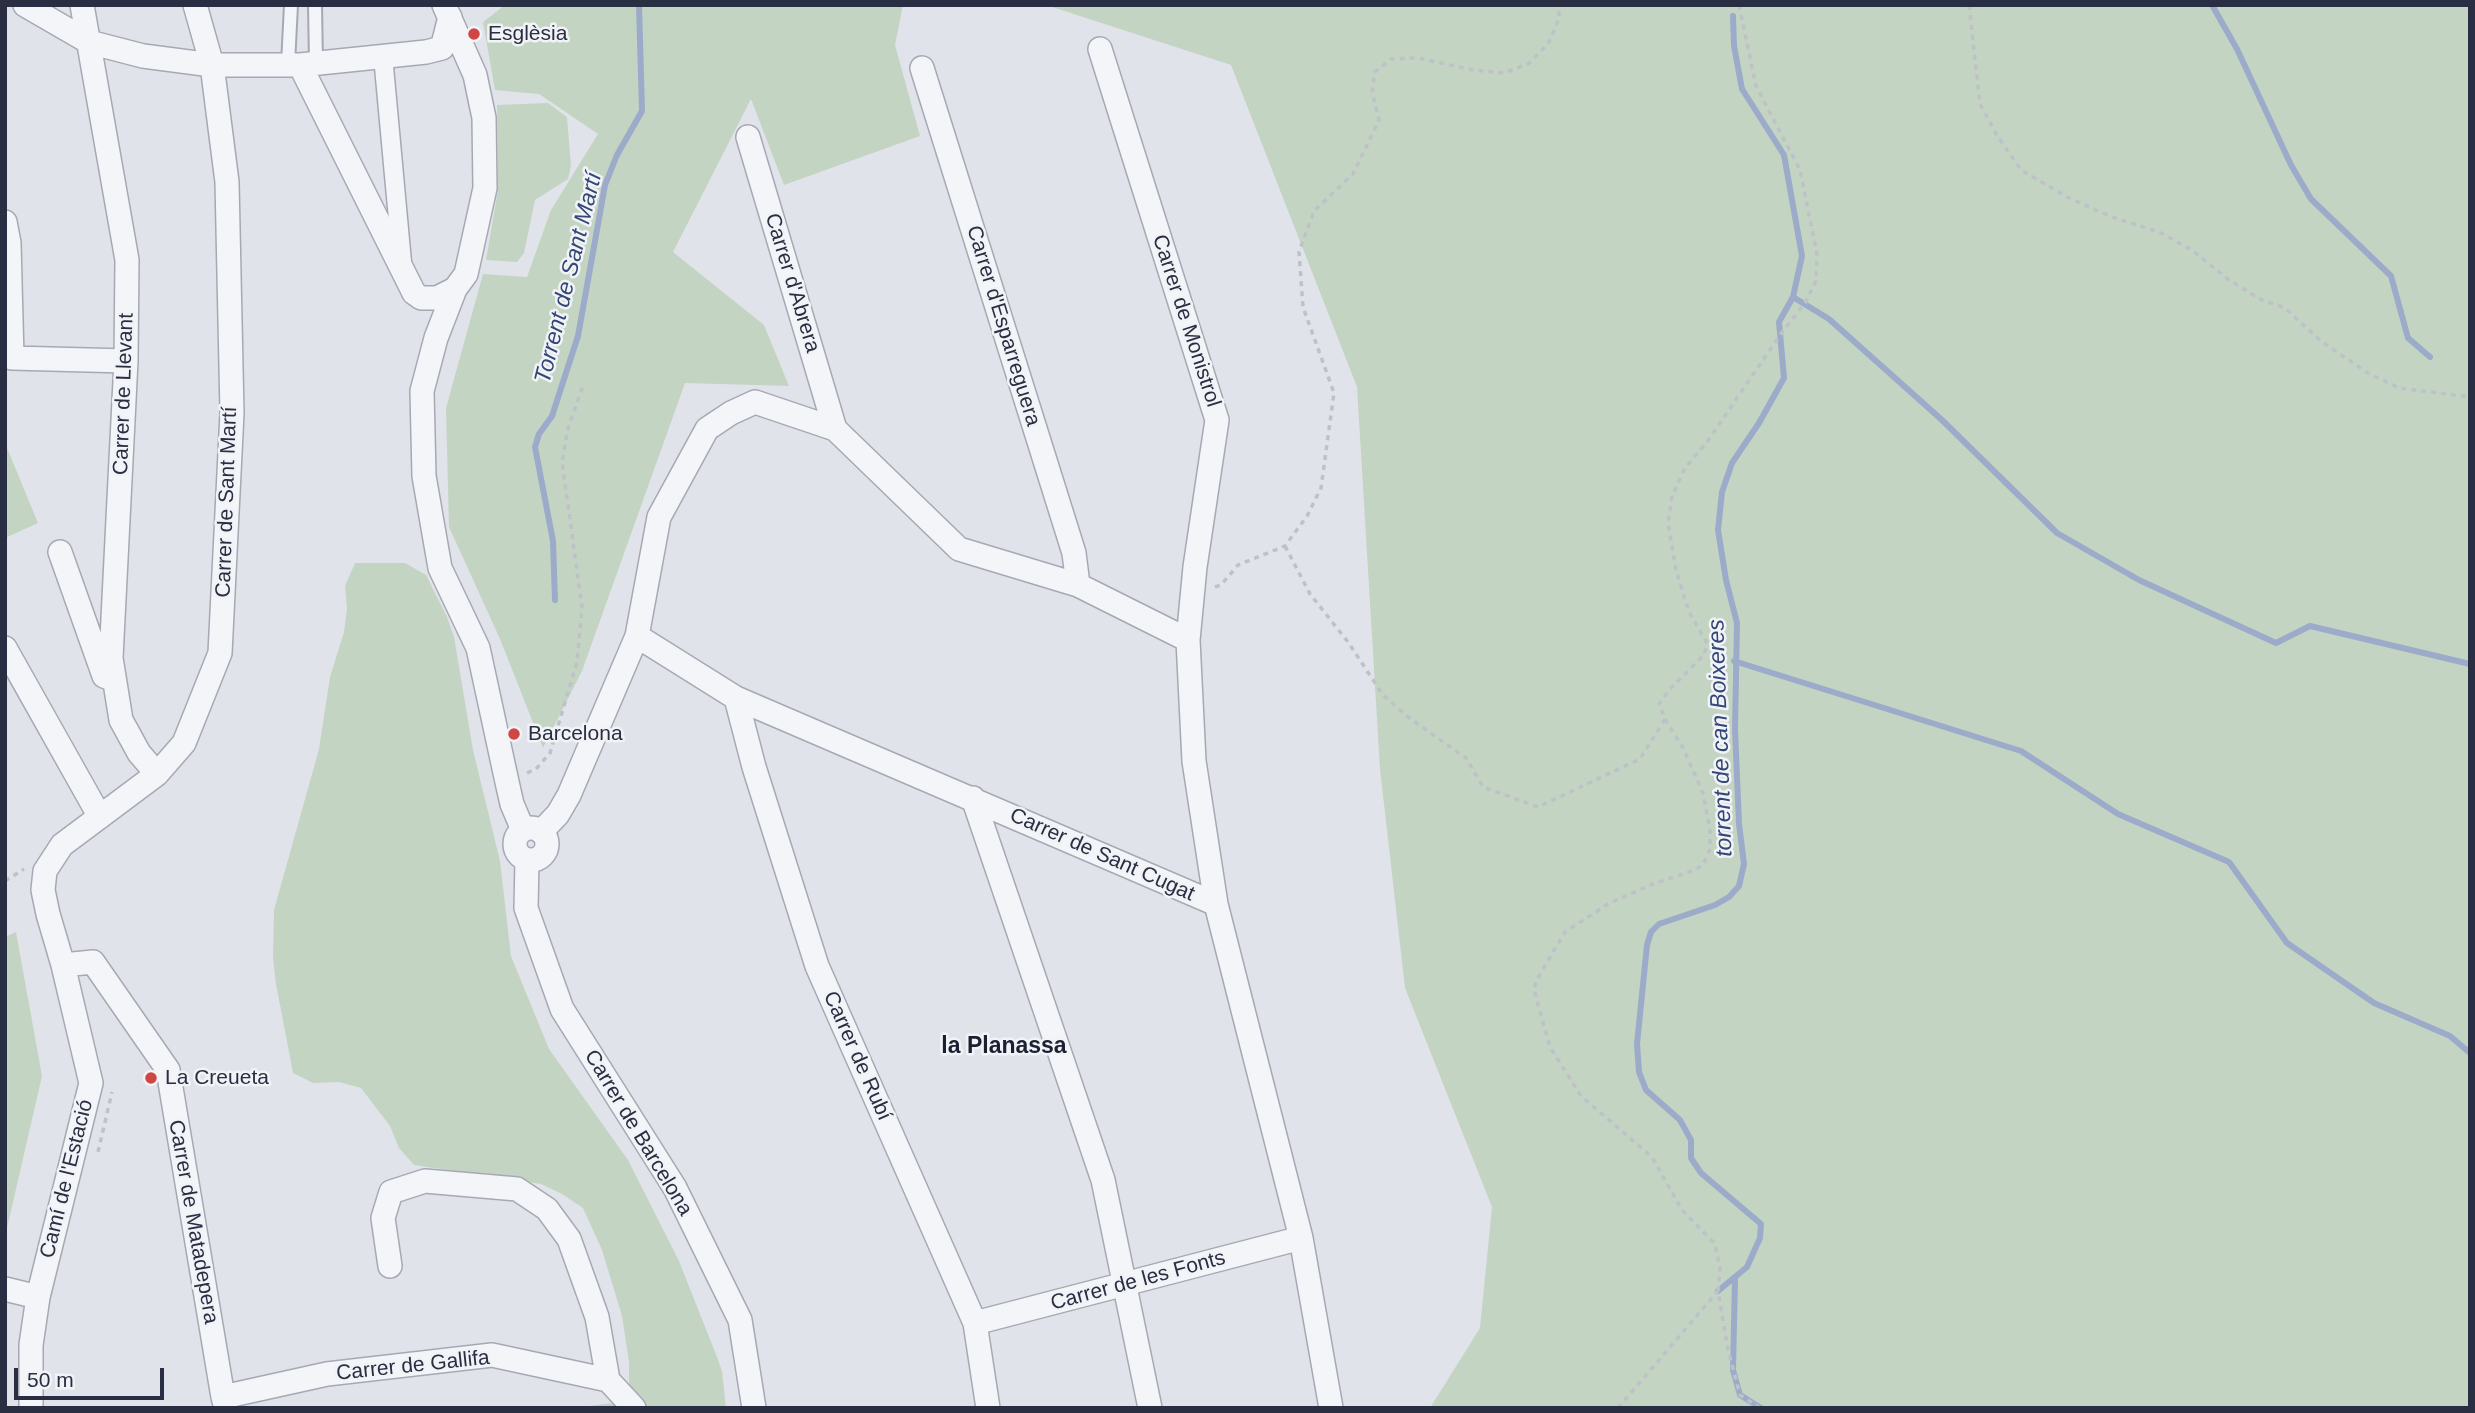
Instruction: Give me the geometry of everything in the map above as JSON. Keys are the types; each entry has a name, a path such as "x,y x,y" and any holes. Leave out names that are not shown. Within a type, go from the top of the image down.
{"street":[{"path":"26,6 43,5"},
{"name":"Carrer de Llevant","path":"82,5 127,260 118,563 111,658 121,720 139,753 157,774"},
{"name":"Carrer de Sant Martí","path":"45,871 62,845 157,774 184,743 220,653 232,413 227,182 212,65 195,5"},
{"path":"26,6 89,42 143,55 212,65 302,64 442,48 466,51"},
{"path":"442,48 447,11"},
{"path":"447,11 475,75 484,118 485,188 466,274 455,289 436,338 422,391 424,476 440,568 478,648 512,804 532,831 558,814 569,795 637,636 659,517 707,429 731,413 755,402 835,429 959,549 1078,585 1188,640"},
{"name":"Carrer de Monistrol","path":"1100,49 1217,420 1188,640 1194,761 1216,905"},
{"path":"383,56 404,275"},
{"path":"302,64 414,293 421,298 437,299 455,289"},
{"name":"Carrer d'Esparreguera","path":"922,68 1074,553 1078,585"},
{"name":"Carrer d'Abrera","path":"748,137 835,429"},
{"path":"5,222 9,243 12,358 126,361"},
{"path":"421,298 436,338"},
{"path":"60,552 104,676 115,680"},
{"name":"Carrer de Sant Cugat","path":"637,636 736,698 1216,905 1301,1238 1331,1408"},
{"path":"5,648 100,817"},
{"name":"Carrer de Rubí","path":"736,698 754,768 817,966 975,1323 988,1408"},
{"path":"973,798 1102,1180 1150,1408"},
{"name":"Carrer de Barcelona","path":"532,831 548,843 546,852 539,859 527,860 526,908 562,1009 675,1188 740,1320 754,1408"},
{"name":"Camí de l'Estació","path":"31,1408 31,1345 38,1297 91,1083 43,890 45,871"},
{"name":"Carrer de Matadepera","path":"63,965 93,962 168,1070 224,1402"},
{"path":"390,1266 383,1218 391,1192 425,1181 517,1189 547,1209 569,1239 597,1317 608,1380 634,1408"},
{"name":"Carrer de les Fonts","path":"975,1323 1301,1238"},
{"path":"5,1289 38,1297"},
{"name":"Carrer de Gallifa","path":"224,1402 327,1374 492,1355 608,1380"}],"lane":[{"path":"291,5 302,64"},
{"path":"302,64 315,5"}],"path":[{"path":"1192,596 1220,584 1237,565 1285,547 1307,516 1321,488 1334,393 1303,307 1299,252 1314,211 1353,174 1374,132 1379,120 1372,92 1375,72 1391,59 1418,58 1473,70 1504,73 1528,64 1548,44 1559,19 1559,5"},
{"path":"1739,5 1756,86 1800,170 1817,254 1816,281 1805,303 1707,442 1685,468 1672,496 1668,523 1676,570 1689,612 1707,643 1704,655 1670,689 1659,705 1683,748 1703,793 1710,830 1708,858 1695,870 1650,885 1608,904 1564,932 1536,981 1534,990 1550,1047 1581,1096 1652,1157 1682,1210 1715,1244 1720,1268 1718,1291 1728,1350 1740,1395 1760,1408"},
{"path":"1969,5 1980,104 1998,137 2021,170 2067,197 2112,217 2159,232 2192,250 2229,280 2260,299 2285,308 2322,342 2368,373 2399,388 2470,397"},
{"path":"507,782 536,769 550,753 577,662 582,607 562,462 568,428 583,386"},
{"path":"1285,547 1310,594 1348,642 1383,695 1408,717 1466,758 1483,787 1538,807 1640,759 1665,719"},
{"path":"1618,1408 1718,1291"}],"green space":[{"path":"505,5 903,5 895,45 920,136 784,185 751,99 673,252 764,325 789,386 685,383 582,671 543,748 500,639 449,527 446,408 483,274 527,277 551,210 598,134 539,94 495,90 483,22"},
{"path":"1046,5 2470,5 2470,1408 1430,1408 1480,1328 1492,1207 1405,988 1380,769 1357,387 1231,65"},
{"path":"548,103 567,117 571,166 568,179 535,200 524,253 517,262 486,260 498,190 497,105"},
{"path":"5,443 38,523 5,538"},
{"path":"355,563 405,563 426,575 447,617 454,637 473,750 500,861 511,956 549,1049 628,1160 679,1261 722,1371 726,1408 573,1408 613,1403 629,1386 629,1362 622,1316 602,1250 583,1208 541,1184 414,1165 399,1148 390,1126 361,1088 339,1082 313,1083 293,1073 276,984 273,958 274,910 319,749 330,677 344,632 347,609 345,586"},
{"path":"16,932 42,1076 5,1237 5,937"}],"waterway":[{"name":"Torrent de Sant Martí","path":"555,600 553,541 535,447 539,434 552,416 578,336 605,185 617,155 642,111 639,5"},
{"path":"2212,5 2237,49 2291,165 2311,199 2391,276 2408,338 2430,357"},
{"name":"torrent de can Boixeres","path":"1718,1291 1747,1267 1760,1238 1761,1224 1701,1173 1691,1158 1691,1140 1680,1120 1646,1090 1639,1072 1637,1044 1647,945 1651,932 1659,924 1715,905 1729,897 1739,886 1744,864 1739,824 1735,729 1737,623 1726,580 1718,530 1722,492 1732,463 1759,423 1784,378 1779,322 1793,297 1802,256 1784,155 1742,89 1734,46 1733,16"},
{"path":"1793,297 1829,319 1942,420 2057,533 2139,580 2276,643 2310,626 2470,664"},
{"path":"1734,661 2021,751 2118,814 2229,862 2287,943 2374,1003 2450,1036 2470,1053"},
{"path":"1735,1279 1733,1370 1740,1395 1761,1408"}],"place":[{"name":"Esglèsia","path":"474,34"},
{"name":"Barcelona","path":"514,734"},
{"name":"La Creueta","path":"151,1078"}],"district":[{"name":"la Planassa","path":"1004,1047"}]}
